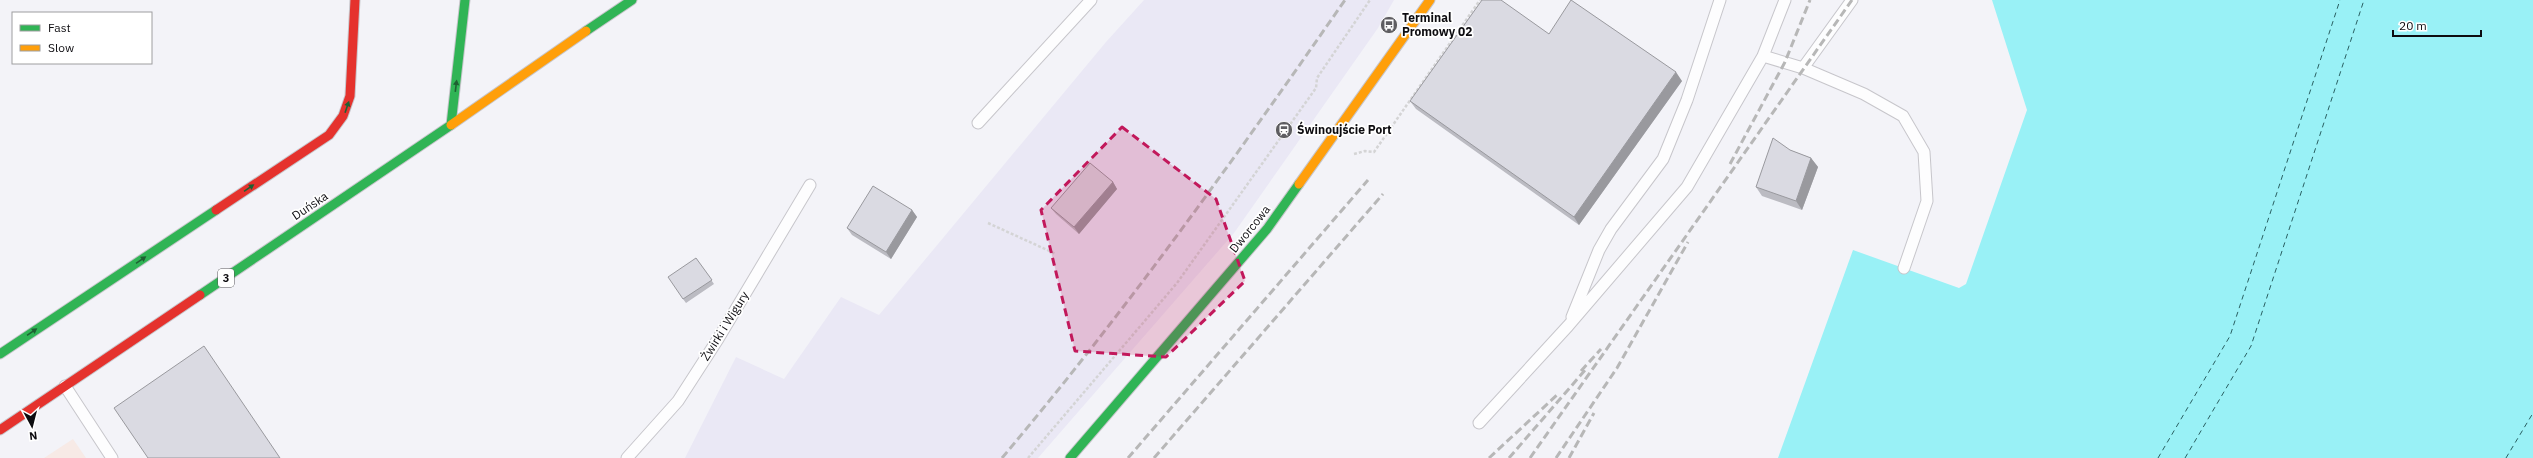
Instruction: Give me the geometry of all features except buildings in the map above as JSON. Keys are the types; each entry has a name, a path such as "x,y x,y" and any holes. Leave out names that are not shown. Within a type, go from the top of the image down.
{"main road":[{"path":"0,354 329,135 343,116 350,96 354,0"},
{"path":"451,125 465,0"},
{"name":"Duńska","path":"0,430 451,125 632,0"},
{"name":"Dworcowa","path":"1070,458 1267,229 1430,0"}],"lane":[{"path":"978,123 1091,0"},
{"path":"1568,326 1599,250 1622,214 1662,159 1687,100 1720,0"},
{"path":"1479,423 1568,326 1687,187 1763,56 1785,0"},
{"path":"1803,68 1852,0"},
{"path":"1763,56 1803,68 1864,94 1902,116 1924,152 1927,201 1904,268"},
{"name":"Żwirki i Wigury","path":"628,458 678,401 718,339 810,185"},
{"path":"65,386 112,458"}],"path":[{"path":"1028,458 1177,283 1316,88 1317,78 1370,0"},
{"path":"988,223 1056,254"}],"highlighted area":[{"path":"1122,127 1216,199 1245,281 1166,357 1075,351 1041,210"}],"shaded area":[{"path":"1144,0 1394,0 1378,28 1234,233 1038,458 685,458 736,357 784,379 841,297 879,315 1106,42"},
{"path":"73,439 86,458 44,458"}],"water":[{"path":"1992,0 2533,0 2533,458 1778,458 1853,250 1959,288 1966,284 2027,110"}],"ferry route":[{"path":"2158,458 2230,336 2340,0"},
{"path":"2185,458 2251,346 2364,0"},
{"path":"2506,458 2533,413"}],"railway":[{"path":"1002,458 1048,403 1179,233 1345,0"},
{"path":"1730,164 1785,62 1810,0"},
{"path":"1530,458 1852,0"},
{"path":"1128,458 1368,180"},
{"path":"1154,458 1383,194"},
{"path":"1556,458 1617,368 1688,242"},
{"path":"1581,371 1601,349"},
{"path":"1509,458 1586,369"},
{"path":"1489,458 1557,395"},
{"path":"1569,458 1594,413"}],"traffic: fast":[{"path":"200,295 451,125 465,0"},
{"path":"586,31 632,0"},
{"path":"1070,458 1267,229 1299,184"},
{"path":"0,354 216,210"}],"traffic: slow":[{"path":"1299,184 1430,0"},
{"path":"451,125 586,31"}],"traffic: jam":[{"path":"216,210 329,135 343,116 350,96 355,0"},
{"path":"0,430 200,295"}],"place":[{"name":"Terminal Promowy 02","path":"1389,25"},
{"name":"Świnoujście Port","path":"1284,130"}]}
